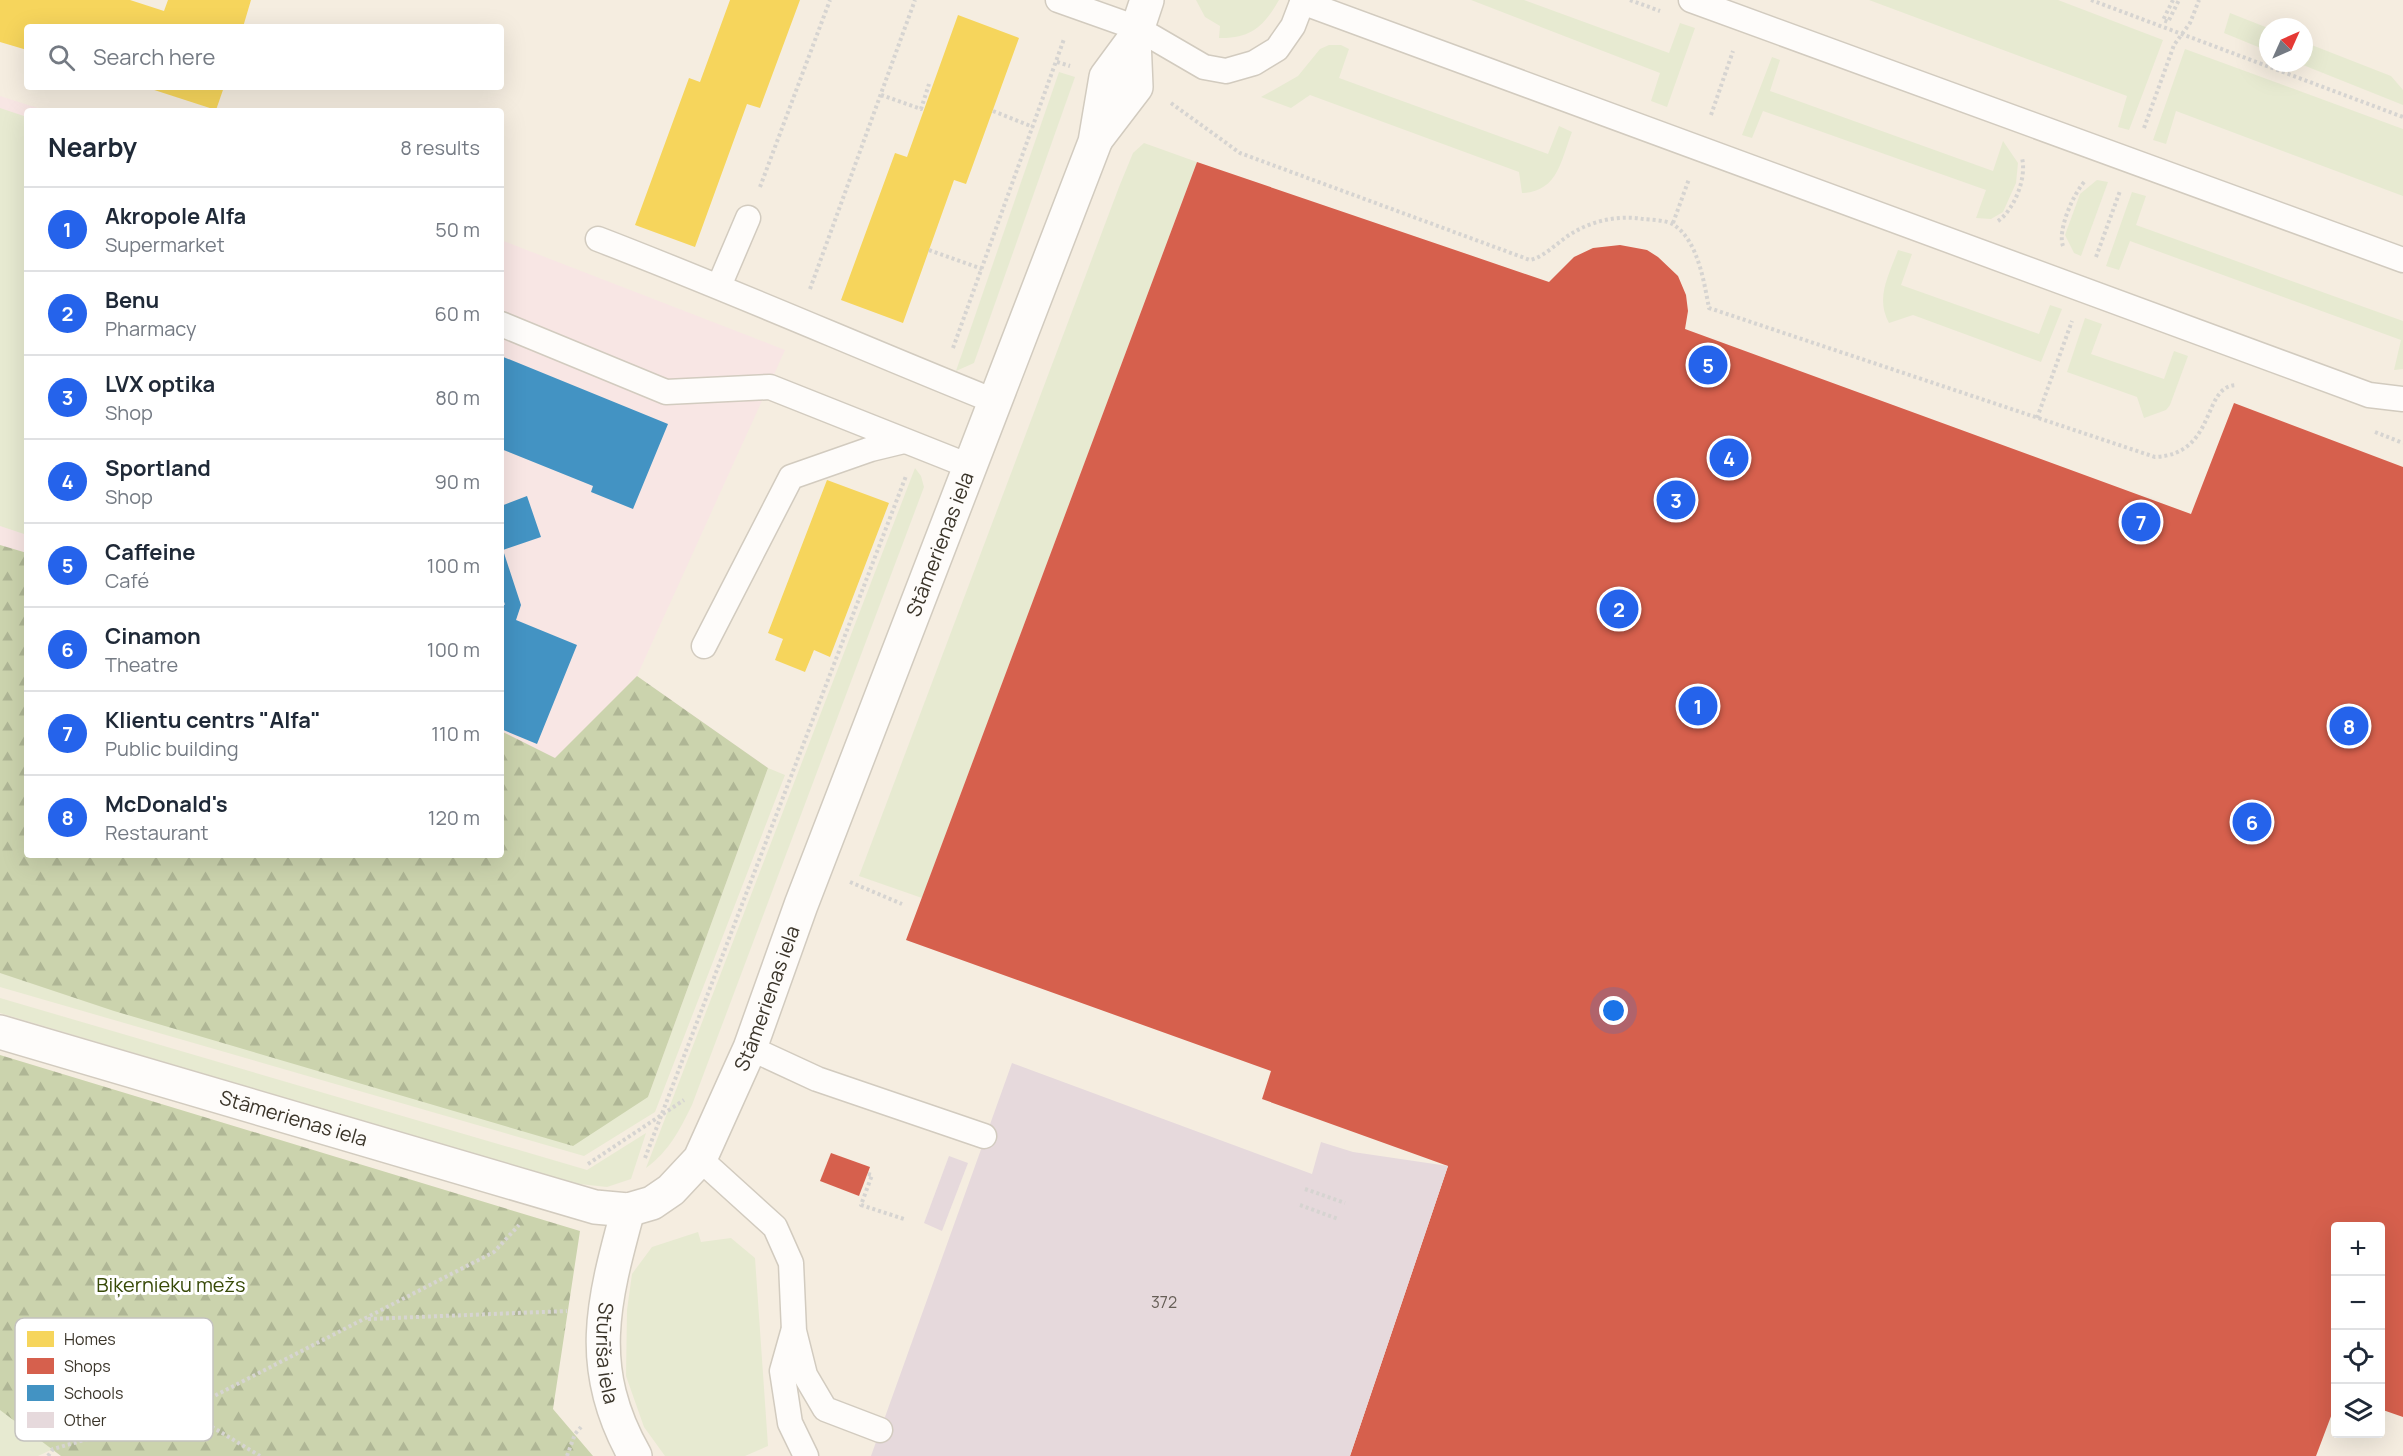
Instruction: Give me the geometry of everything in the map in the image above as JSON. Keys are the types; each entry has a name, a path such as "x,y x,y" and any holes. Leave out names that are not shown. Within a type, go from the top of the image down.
{"street":[{"name":"Stāmerienas iela","path":"0,1032 595,1207 628,1210 652,1203 671,1190 700,1159 750,1048 801,905 1095,142 1136,87 1139,22"},
{"name":"Stūrīša iela","path":"628,1210 605,1310 602,1352 608,1393 635,1456"}],"lane":[{"path":"1691,0 2403,260"},
{"path":"1067,3 1139,22 1204,67 1226,71 1254,63 1277,49 1293,26 1303,1 2088,278 2369,395 2403,399"},
{"path":"719,286 748,218"},
{"path":"598,239 719,286 994,401"},
{"path":"504,325 666,392 770,387 969,466"},
{"path":"704,646 792,477 871,449 911,443"},
{"path":"750,1048 817,1079 984,1136"},
{"path":"700,1159 775,1227 791,1263 794,1331 805,1375 825,1409 880,1430"},
{"path":"794,1331 782,1371 790,1423 806,1456"}],"path":[{"path":"748,218 830,0"},
{"path":"799,321 915,0"},
{"path":"2091,0 2403,117"},
{"path":"2173,0 2163,20 2168,22 2179,0"},
{"path":"2037,418 2174,45 2199,0"},
{"path":"941,380 1033,127 1067,3"},
{"path":"1710,119 1735,44"},
{"path":"880,95 921,109 928,84"},
{"path":"1163,97 1240,153 1530,260 1538,258 1578,230 1599,222 1629,217 1673,223 1686,238 1695,257 1709,308 2155,458 2169,457 2182,452 2196,441 2204,429 2215,399 2223,388 2242,385"},
{"path":"993,111 1033,127"},
{"path":"1994,223 2009,211 2013,203 2023,172 2020,153"},
{"path":"1673,223 1690,176"},
{"path":"2088,278 2067,254 2061,243 2060,236 2074,195 2079,187 2095,176 2123,183"},
{"path":"929,249 982,269"},
{"path":"2371,431 2403,442"},
{"path":"628,1210 911,443"},
{"path":"849,882 902,904"},
{"path":"582,1163 586,1165 663,1113"},
{"path":"868,1174 872,1175 861,1205 904,1219"},
{"path":"1305,1189 1345,1203"},
{"path":"213,1397 494,1252 548,1194"},
{"path":"1300,1205 1338,1219"},
{"path":"364,1319 605,1310"},
{"path":"213,1428 260,1456"},
{"path":"48,1456 53,1449 81,1441"}],"shaded area":[{"path":"0,96 38,108 24,108 24,858 504,858 504,241 785,350 637,676 768,768 648,1097 0,909"}],"green space":[{"path":"1196,0 1279,0 1268,17 1255,29 1240,36 1219,38 1220,26 1205,17"},
{"path":"1471,0 1524,0 1669,53 1680,23 1695,28 1667,107 1651,101 1660,73"},
{"path":"1869,0 2058,0 2163,40 2129,130 2118,127 2127,96"},
{"path":"2230,13 2259,24 2259,47 2224,33"},
{"path":"1329,45 1341,45 1349,49 1339,78 1548,154 1559,126 1572,132 1556,173 1543,187 1522,193 1519,172 1310,95 1291,108 1261,97 1298,76 1320,49"},
{"path":"2313,46 2391,76 2403,90 2403,105 2313,69"},
{"path":"2185,49 2403,129 2403,196 2176,111 2166,144 2153,140"},
{"path":"1772,57 1780,60 1770,91 1993,171 2003,141 2018,163 2016,183 2003,212 1991,219 1976,218 1986,190 1763,111 1752,138 1742,135"},
{"path":"1059,72 1075,77 974,363 956,371"},
{"path":"0,108 24,116 24,534 0,526"},
{"path":"1144,143 1197,162 922,898 859,876 1119,187 1133,153"},
{"path":"2097,180 2108,182 2081,256 2074,253 2065,235 2080,194"},
{"path":"2132,192 2146,196 2136,225 2403,321 2403,369 2394,370 2401,340 2130,241 2119,270 2106,266"},
{"path":"1898,250 1912,254 1901,285 2039,334 2050,305 2062,309 2041,362 1913,315 1889,323 1883,305 1883,296"},
{"path":"2085,318 2102,324 2091,354 2164,379 2174,351 2188,356 2170,405 2166,410 2144,418 2137,397 2067,372"},
{"path":"915,468 921,476 924,487 692,1105 678,1132 646,1168"},
{"path":"0,545 24,552 24,858 504,858 504,732 555,758 637,676 768,768 648,1097 573,1146 114,1011 0,973"},
{"path":"768,768 785,775 655,1112 584,1156 0,987 0,909 648,1097"},
{"path":"0,998 587,1170 646,1133 631,1179 607,1187 570,1183 0,1013"},
{"name":"Biķernieku mežs","path":"0,1055 580,1231 553,1409 593,1456 61,1456 41,1441 213,1441 213,1318 15,1318 15,1421 0,1410"},
{"path":"698,1232 701,1242 731,1238 755,1258 768,1446 745,1456 665,1456 644,1427 626,1376 627,1310 632,1274 652,1247"},
{"path":"0,1399 15,1413 15,1441 45,1441 53,1449 38,1456 0,1456"}],"building: Homes":[{"path":"0,0 130,0 164,11 168,0 251,0 244,24 24,24 24,49 0,42"},
{"path":"730,0 800,0 760,108 747,104 695,247 635,225 689,78 700,82"},
{"path":"958,15 1019,38 966,184 954,180 903,323 841,300 895,153 907,157"},
{"path":"154,90 223,90 217,108 210,108"},
{"path":"827,480 889,503 830,657 814,650 805,672 775,660 783,639 768,633"}],"building: Shops":[{"path":"1197,162 1549,282 1574,257 1593,248 1620,245 1647,250 1678,276 1686,295 1688,311 1685,329 2191,514 2234,403 2403,467 2403,1417 2385,1411 2385,1222 2331,1222 2331,1416 2316,1456 1350,1456 1448,1166 1262,1099 1271,1071 906,940"},
{"path":"831,1153 870,1167 859,1196 820,1181"}],"building: Schools":[{"path":"504,357 668,424 633,509 591,492 593,486 504,450"},
{"path":"527,496 541,537 504,550 504,505"},
{"path":"504,553 521,605 516,620 577,645 537,744 504,730"}],"building: Other":[{"path":"1012,1063 1312,1174 1321,1142 1353,1152 1448,1166 1350,1456 871,1456"},
{"path":"949,1156 968,1163 942,1231 924,1223"}],"place":[{"name":"Caffeine","path":"1708,365"},
{"name":"Sportland","path":"1729,458"},
{"name":"LVX optika","path":"1676,500"},
{"name":"Klientu centrs \"Alfa\"","path":"2141,522"},
{"name":"Benu","path":"1619,609"},
{"name":"Akropole Alfa","path":"1698,706"},
{"name":"McDonald's","path":"2349,726"},
{"name":"Cinamon","path":"2252,822"}]}
